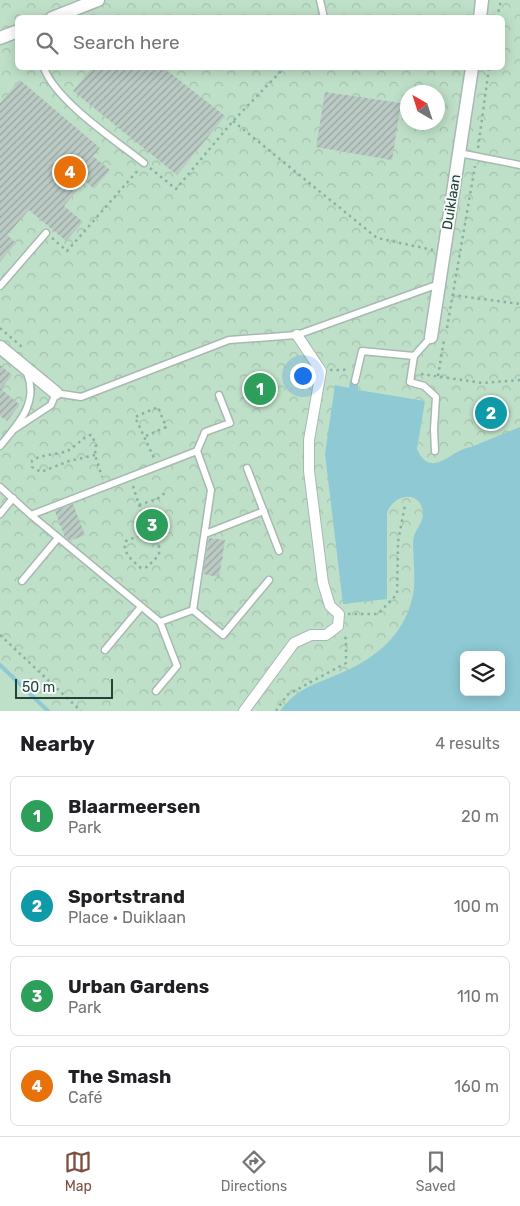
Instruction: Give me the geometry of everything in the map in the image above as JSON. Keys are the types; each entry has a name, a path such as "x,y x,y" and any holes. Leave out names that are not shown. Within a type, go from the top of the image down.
{"street":[{"path":"60,15 98,0"},
{"path":"480,15 482,0"},
{"path":"0,38 15,32"},
{"name":"Duiklaan","path":"431,337 472,70"},
{"path":"244,711 294,643 311,636 326,635 338,626 339,614 330,606 323,583 309,471 309,440 321,370 297,335"},
{"path":"0,347 56,393"}],"lane":[{"path":"320,0 323,15"},
{"path":"45,70 48,79 62,95 144,163"},
{"path":"459,153 520,165"},
{"path":"0,286 46,233"},
{"path":"13,430 51,405 56,393 82,397 229,340 297,335 439,284"},
{"path":"431,337 414,356 410,382 424,386 436,397 434,429 436,451"},
{"path":"355,381 362,351 414,356"},
{"path":"0,446 13,430 29,404 31,389 24,367"},
{"path":"193,610 212,490 197,452 205,432 230,422 219,395"},
{"path":"31,515 197,452"},
{"path":"247,468 279,551"},
{"path":"0,487 58,538 160,622 177,666 156,691"},
{"path":"0,514 13,498"},
{"path":"205,534 264,511"},
{"path":"22,581 58,538"},
{"path":"193,610 223,635 269,580"},
{"path":"106,650 141,607"},
{"path":"160,622 193,610"}],"path":[{"path":"498,15 501,0"},
{"path":"46,233 67,251 144,163 176,189 233,121 282,70"},
{"path":"438,376 476,157 489,70"},
{"path":"233,121 377,238 444,252"},
{"path":"439,284 452,295 520,304"},
{"path":"321,370 344,370 362,351"},
{"path":"412,373 483,383 520,380"},
{"path":"146,436 166,427 158,407 135,416 142,436 146,436 157,467"},
{"path":"94,455 70,461 41,472 32,467 32,461 35,458 54,456 70,450 91,435 96,444 94,455 105,486"},
{"path":"130,477 144,523 141,533 126,541 124,545 127,555 141,568 147,567 159,555 156,535 153,529 144,523"},
{"path":"139,505 157,499 166,492"},
{"path":"339,614 378,614 397,594 398,542 405,505"},
{"path":"276,711 287,694 346,663 346,639 338,626"},
{"path":"0,635 81,711"}],"green space":[{"path":"0,0 520,0 520,711 48,711 0,665"},
{"path":"0,665 48,711 0,711"}],"water":[{"path":"350,380 358,382 358,390 425,401 417,449 423,458 429,462 442,461 464,449 520,427 520,711 280,711 304,689 348,670 384,646 402,624 409,610 413,595 413,541 422,520 423,512 417,500 412,497 406,497 400,498 395,502 387,513 387,599 343,604 325,454 335,385 349,388"}],"building":[{"path":"90,70 167,70 225,116 177,175 73,91"},
{"path":"20,80 100,148 93,156 110,170 94,189 85,181 64,206 83,222 66,241 29,210 7,235 16,243 0,262 0,103"},
{"path":"325,92 400,103 392,160 316,147"},
{"path":"0,365 12,375 1,389 20,405 7,421 0,416"},
{"path":"73,504 85,535 70,541 65,537 55,511"},
{"path":"209,538 225,540 219,577 203,574"}],"waterway":[{"path":"0,665 48,711"}],"place":[{"name":"The Smash","path":"70,172"},
{"name":"Blaarmeersen","path":"260,389"},
{"name":"Sportstrand","path":"491,413"},
{"name":"Urban Gardens","path":"152,525"}]}
